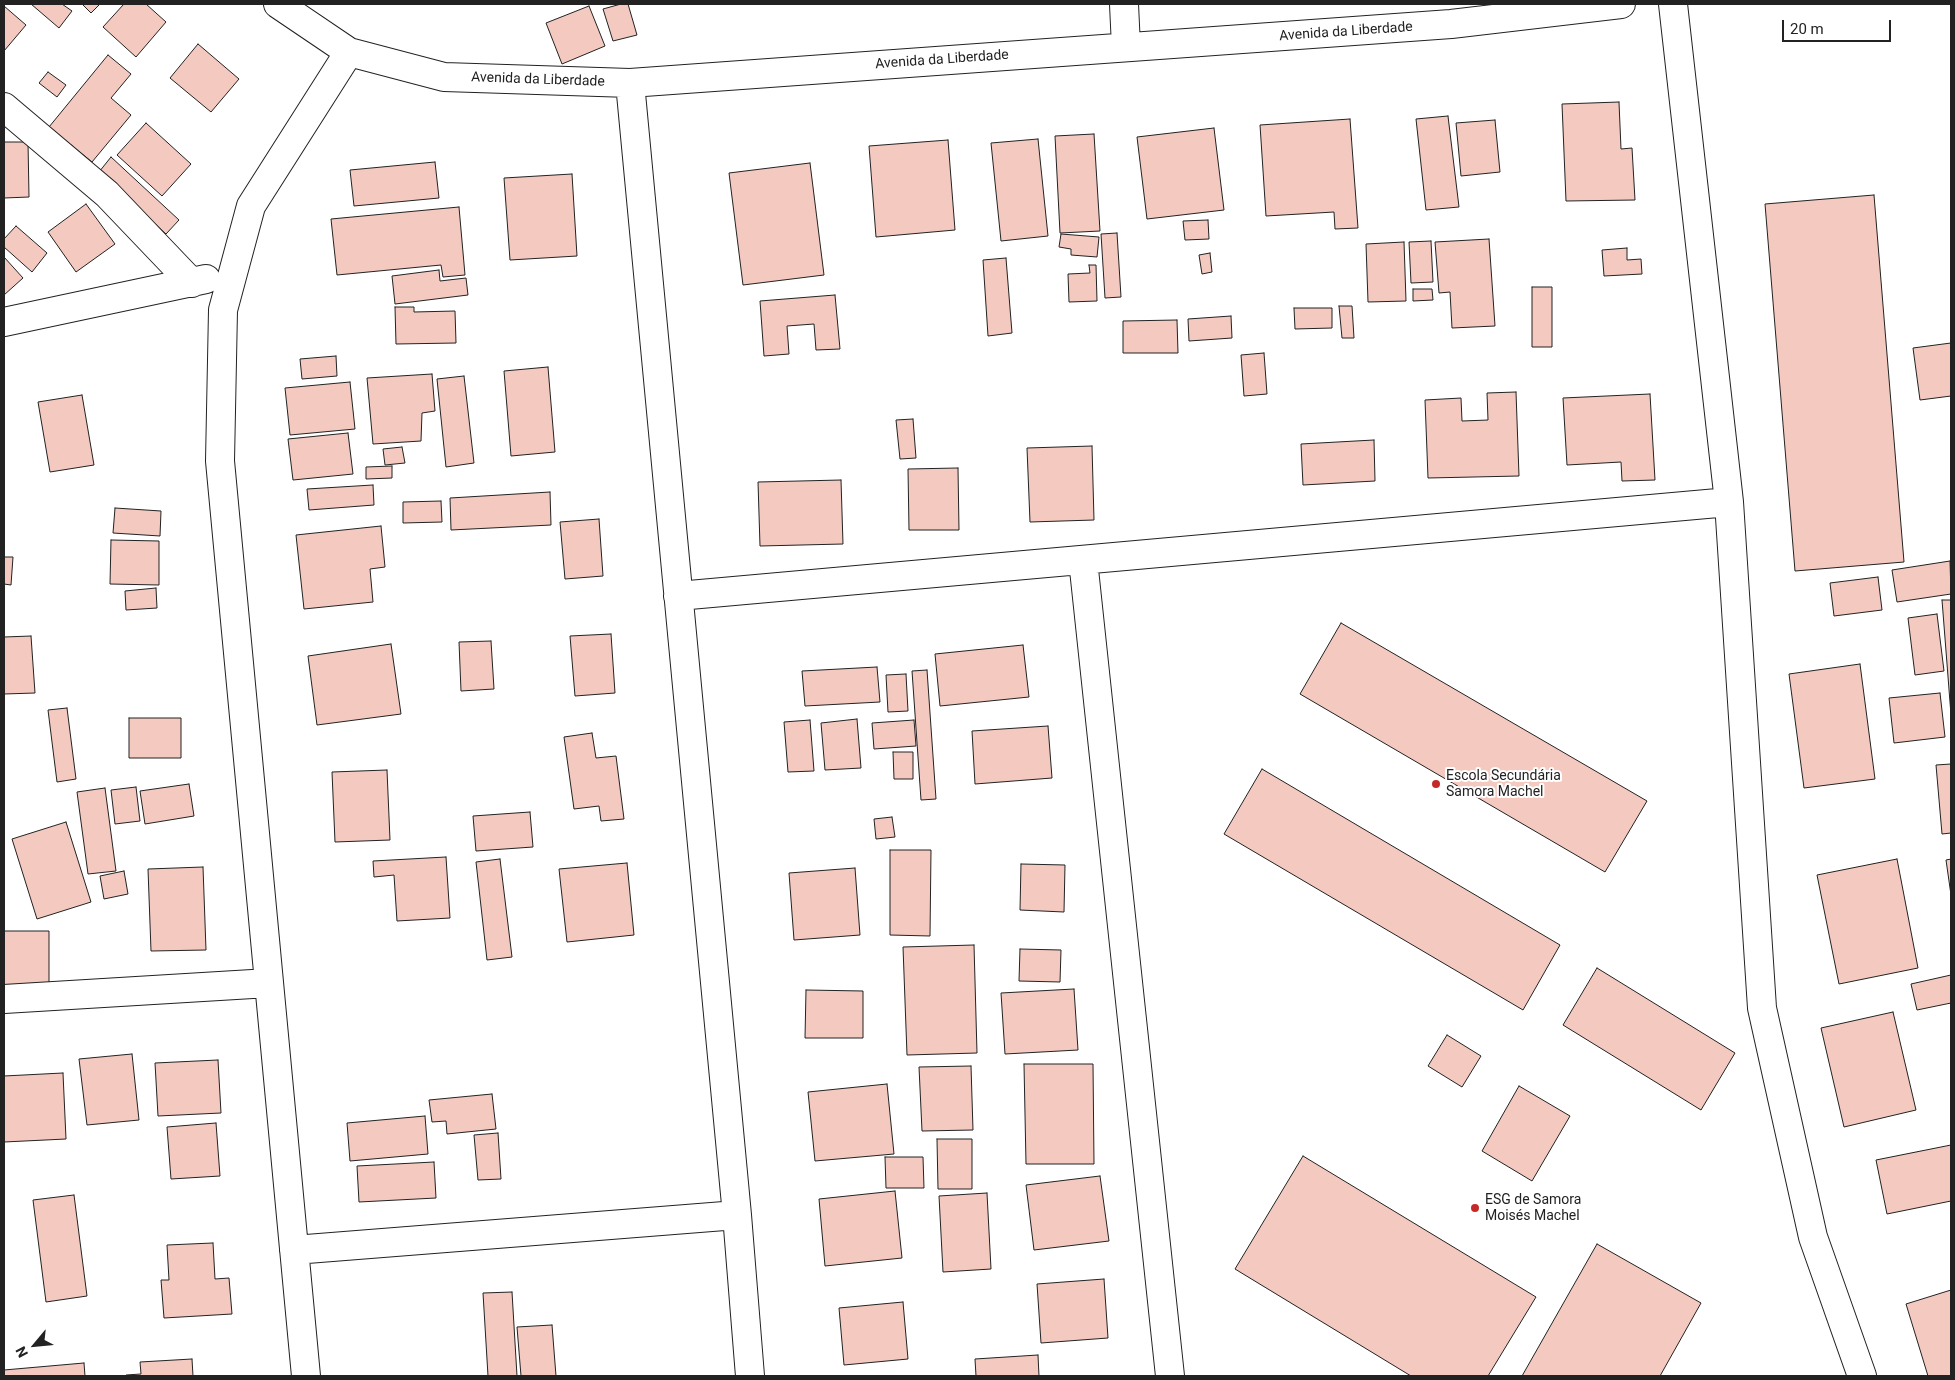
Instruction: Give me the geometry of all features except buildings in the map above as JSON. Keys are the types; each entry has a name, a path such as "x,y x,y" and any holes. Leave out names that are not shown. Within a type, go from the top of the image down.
{"street":[{"name":"Avenida da Liberdade","path":"278,4 349,52 444,77 630,83 1451,24 1621,4"},
{"path":"1124,4 1126,47"},
{"path":"1673,4 1729,502 1762,1008 1813,1237 1862,1376"},
{"path":"306,1376 220,462 223,310 251,206 349,52"},
{"path":"630,83 737,1215 750,1376"},
{"path":"4,107 107,194 192,283"},
{"path":"4,322 192,283 234,271"},
{"path":"678,596 1729,502"},
{"path":"1083,560 1170,1376"},
{"path":"4,999 269,983"},
{"path":"294,1250 737,1215"}],"place":[{"name":"Escola Secundária Samora Machel","path":"1436,784"},
{"name":"ESG de Samora Moisés Machel","path":"1475,1208"}]}
